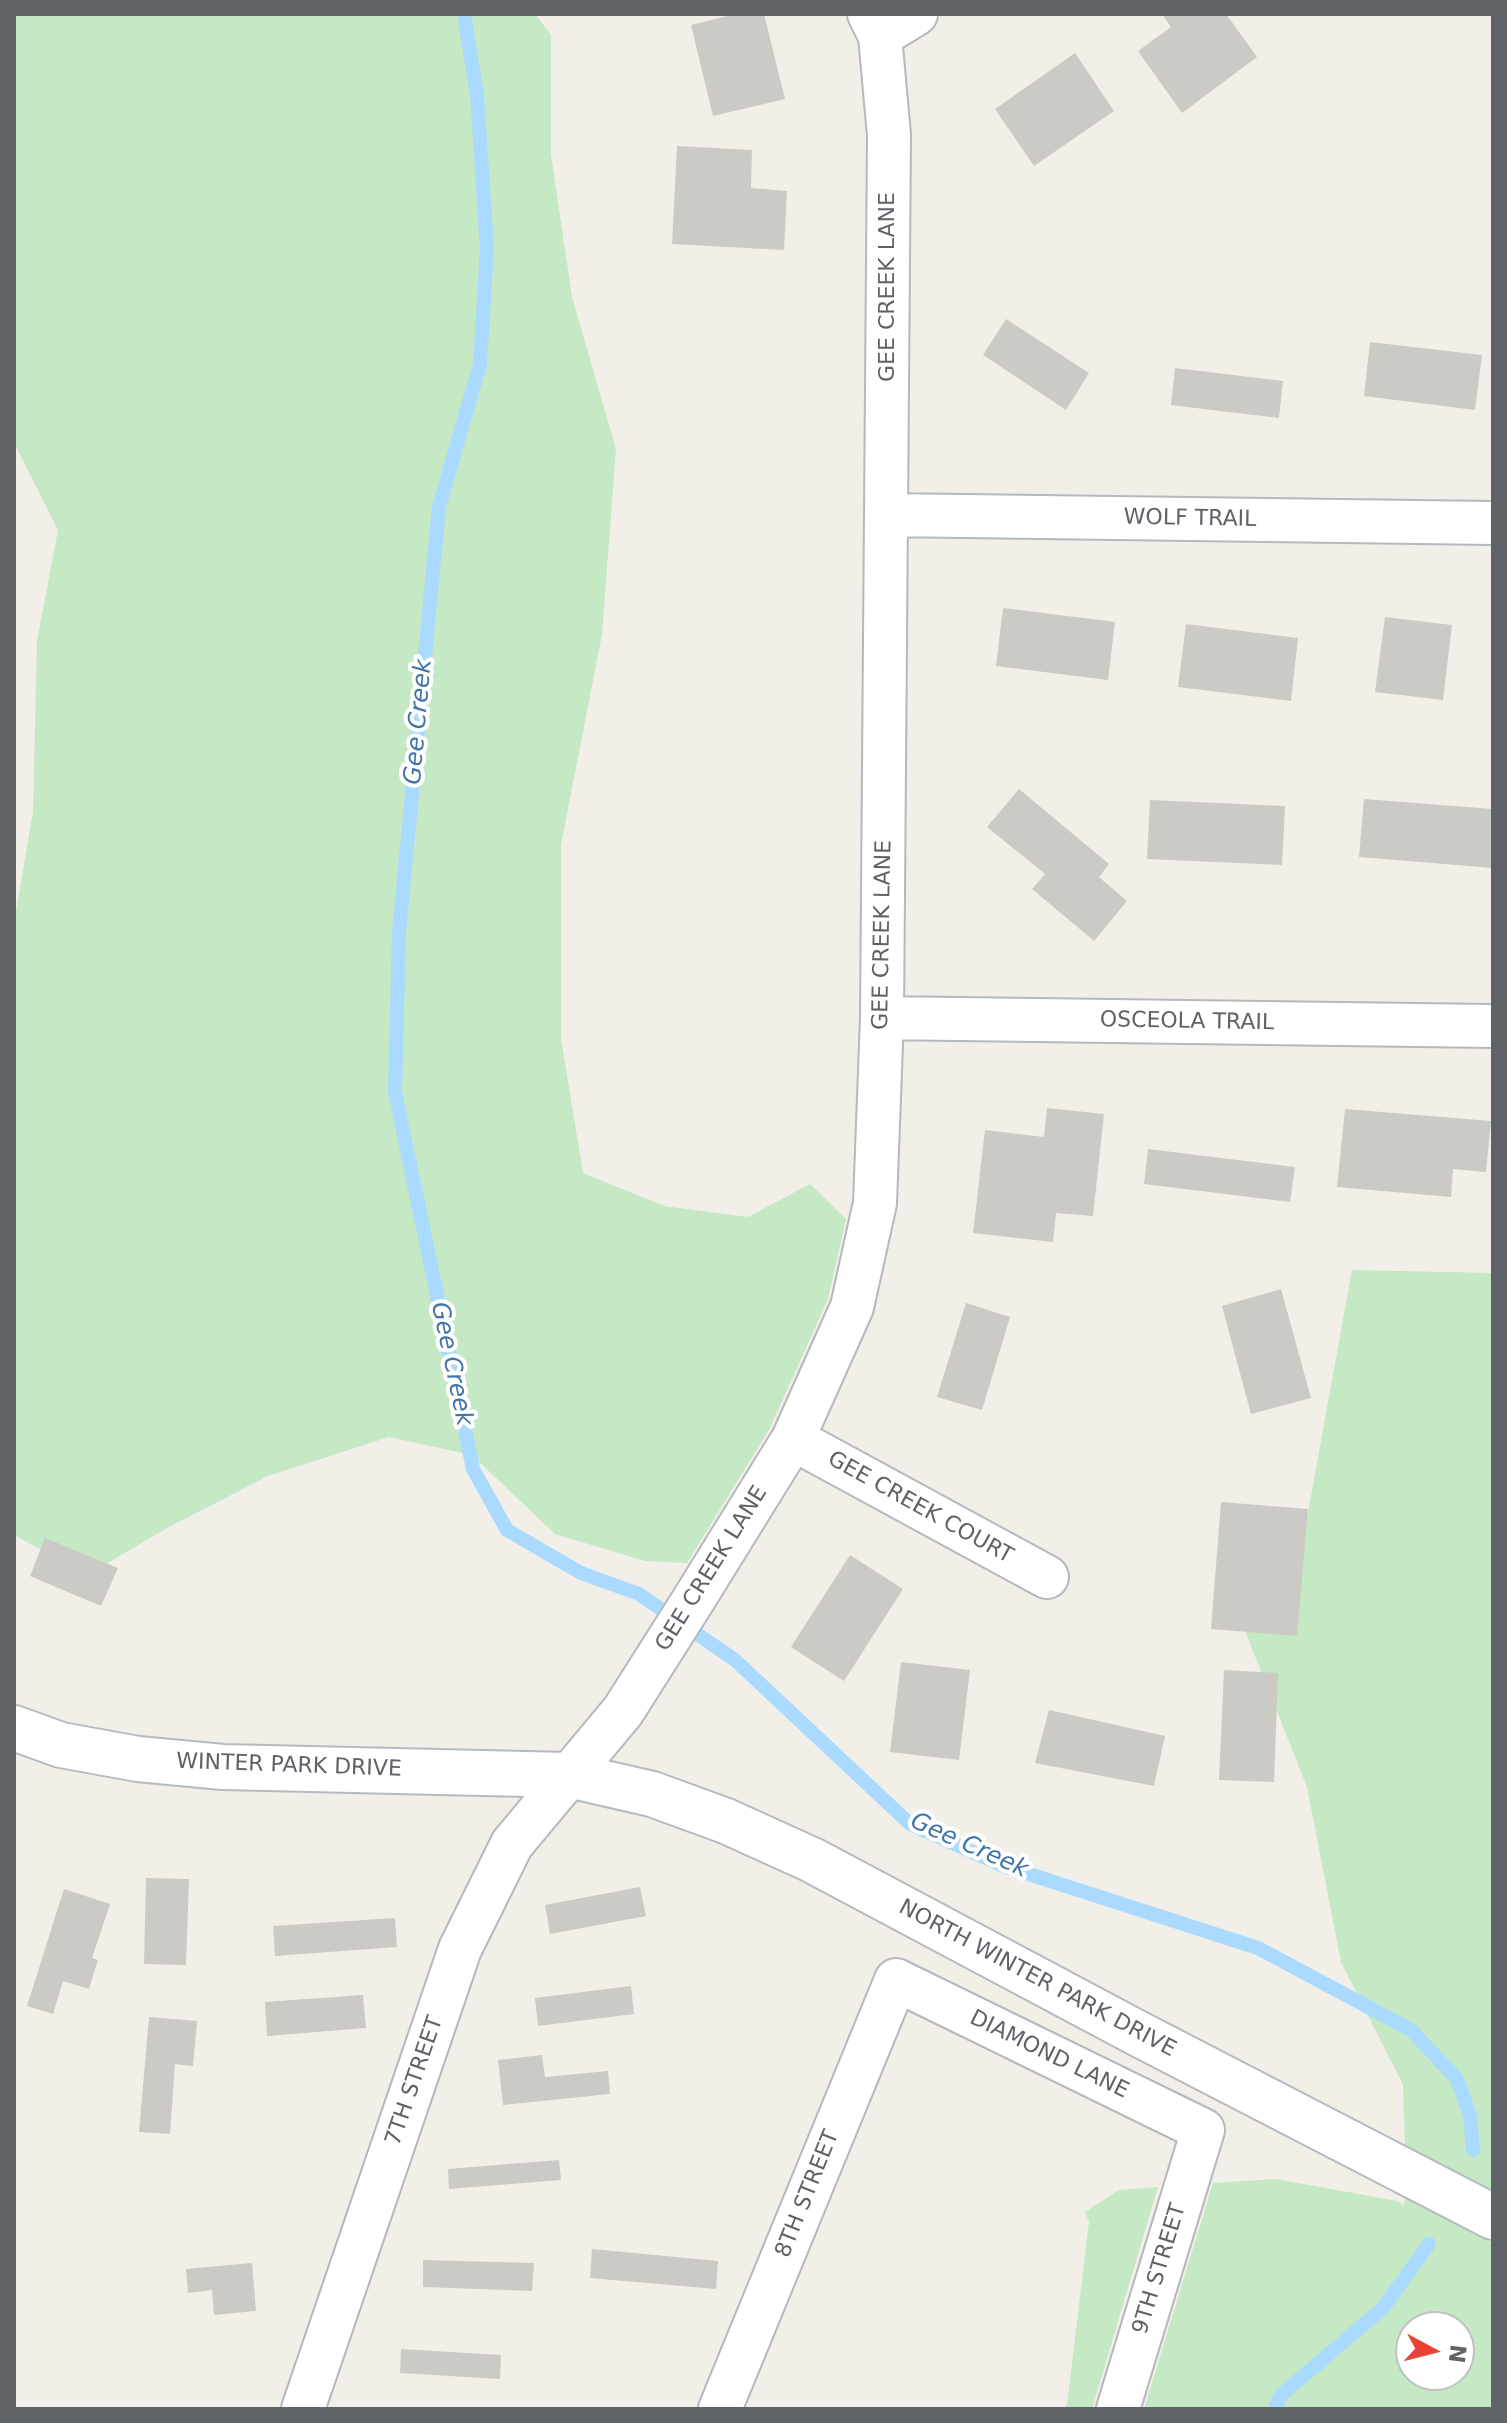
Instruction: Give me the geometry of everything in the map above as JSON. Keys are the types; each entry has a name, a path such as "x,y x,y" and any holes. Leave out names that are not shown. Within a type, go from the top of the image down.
{"street":[{"path":"875,25 916,14"},
{"name":"GEE CREEK LANE","path":"569,1775 623,1711 793,1439 852,1307 875,1203 882,1018 889,135 875,25"},
{"name":"WOLF TRAIL","path":"888,515 1493,523"},
{"name":"OSCEOLA TRAIL","path":"882,1018 1493,1026"},
{"name":"GEE CREEK COURT","path":"793,1439 1047,1577"},
{"name":"WINTER PARK DRIVE","path":"14,1728 61,1745 138,1759 223,1767 569,1775"},
{"name":"NORTH WINTER PARK DRIVE","path":"569,1775 652,1794 726,1821 812,1860 1493,2217"},
{"name":"7TH STREET","path":"303,2409 460,1949 512,1844 569,1775"},
{"name":"DIAMOND LANE","path":"896,1980 1203,2130"},
{"name":"8TH STREET","path":"720,2409 896,1980"},
{"name":"9TH STREET","path":"1118,2409 1203,2130"}],"green space":[{"path":"14,14 535,14 551,35 551,155 572,297 616,449 602,634 561,845 561,1039 583,1173 664,1206 748,1217 810,1184 846,1219 828,1299 770,1428 687,1563 645,1561 555,1534 472,1455 389,1437 268,1476 169,1527 87,1575 14,1535 14,923 33,812 37,641 58,530 14,443"},
{"path":"1352,1270 1493,1273 1493,2191 1405,2146 1403,2085 1341,1962 1307,1787 1245,1631 1296,1579"},
{"path":"1276,2179 1397,2201 1404,2206 1405,2197 1493,2243 1493,2409 1144,2409 1213,2183"},
{"path":"1158,2187 1092,2409 1062,2409 1067,2405 1089,2222 1085,2212 1119,2190"}],"building":[{"path":"735,14 764,14 785,99 713,116 691,25"},
{"path":"1162,14 1226,14 1257,57 1182,113 1138,51 1171,27"},
{"path":"1075,53 1114,111 1034,166 995,109"},
{"path":"677,146 752,150 751,188 787,191 784,250 672,244"},
{"path":"1006,319 1089,373 1066,410 983,355"},
{"path":"1370,342 1482,355 1475,410 1364,396"},
{"path":"1175,368 1283,381 1279,418 1171,405"},
{"path":"1003,608 1115,622 1108,680 996,666"},
{"path":"1385,617 1452,625 1443,700 1375,692"},
{"path":"1186,624 1298,638 1291,701 1178,687"},
{"path":"1019,789 1109,864 1099,877 1127,901 1094,941 1032,889 1045,874 987,827"},
{"path":"1364,799 1493,809 1493,868 1359,857"},
{"path":"1150,800 1285,806 1282,865 1147,859"},
{"path":"1047,1108 1104,1114 1093,1216 1056,1213 1053,1242 973,1233 985,1130 1044,1137"},
{"path":"1345,1109 1491,1121 1486,1172 1453,1169 1451,1197 1337,1187"},
{"path":"1148,1149 1295,1167 1290,1202 1144,1184"},
{"path":"1281,1289 1311,1398 1251,1414 1222,1306"},
{"path":"966,1303 1010,1317 982,1410 937,1397"},
{"path":"1221,1502 1308,1509 1297,1636 1211,1629"},
{"path":"45,1538 118,1568 101,1606 30,1576"},
{"path":"850,1555 903,1589 844,1681 791,1647"},
{"path":"901,1662 970,1670 959,1760 890,1752"},
{"path":"1224,1670 1278,1673 1274,1782 1219,1780"},
{"path":"1049,1710 1165,1736 1154,1786 1035,1763"},
{"path":"146,1878 189,1879 186,1965 144,1964"},
{"path":"640,1887 646,1916 550,1934 545,1905"},
{"path":"64,1889 110,1904 92,1958 98,1960 89,1989 63,1981 53,2014 27,2006"},
{"path":"395,1918 397,1947 275,1956 273,1926"},
{"path":"631,1986 634,2014 538,2026 535,1998"},
{"path":"363,1995 366,2028 267,2036 265,2002"},
{"path":"149,2017 197,2021 193,2066 175,2064 170,2134 139,2132"},
{"path":"542,2055 545,2077 608,2071 610,2094 503,2105 498,2060"},
{"path":"559,2160 561,2180 449,2189 448,2169"},
{"path":"592,2249 718,2261 716,2289 590,2278"},
{"path":"423,2260 534,2263 532,2291 423,2287"},
{"path":"252,2263 256,2311 214,2315 212,2290 188,2293 186,2269"},
{"path":"401,2349 501,2355 500,2379 400,2373"}],"waterway":[{"name":"Gee Creek","path":"464,14 477,95 487,248 480,364 439,507 399,932 395,1092 473,1469 507,1530 581,1573 639,1594 735,1660 910,1824 1004,1866 1258,1948 1411,2030 1457,2079 1470,2116 1473,2150"},
{"name":"Gee Creek","path":"1275,2409 1281,2395 1383,2308 1429,2244"}]}
